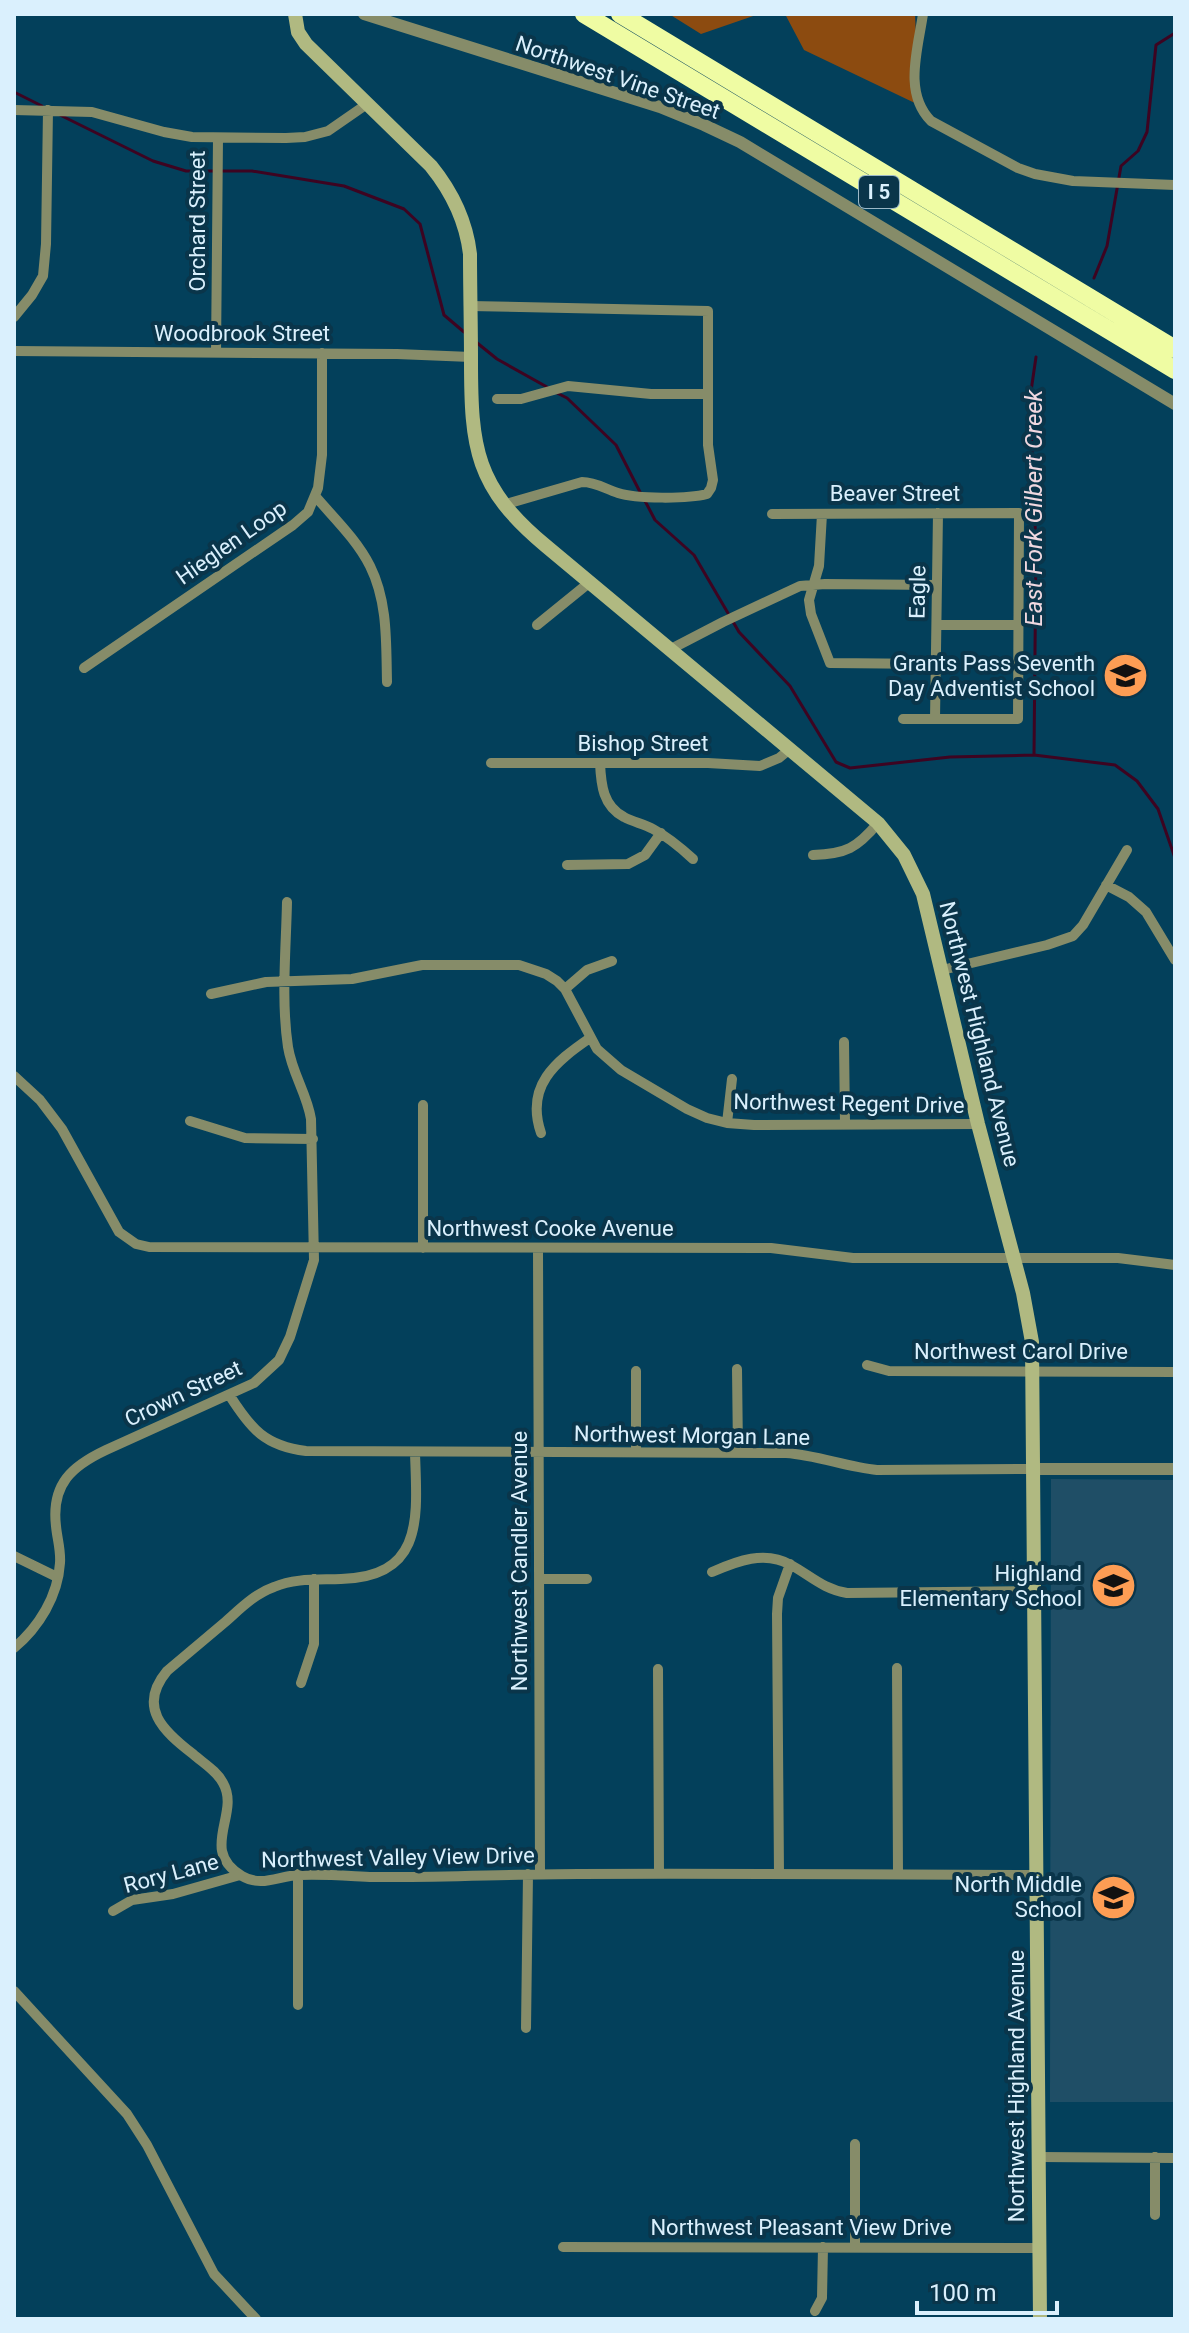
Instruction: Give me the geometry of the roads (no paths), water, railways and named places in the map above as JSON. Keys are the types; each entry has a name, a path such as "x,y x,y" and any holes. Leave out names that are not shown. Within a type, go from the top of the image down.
{"highway":[{"name":"I 5","path":"584,14 1175,370"},
{"name":"I 5","path":"620,14 1175,349"}],"main road":[{"name":"Northwest Highland Avenue","path":"295,14 298,32 306,44 431,166 449,189 457,206 468,242 471,419 476,449 503,505 528,531 878,823 904,855 923,894 1029,1320 1035,1591 1040,2319"}],"street":[{"name":"Northwest Vine Street","path":"364,14 610,91 704,125 740,142 1175,404"},
{"path":"923,14 915,88 923,113 931,121 1035,174 1073,181 1175,185"},
{"path":"14,110 92,112 177,135 286,138 317,135 337,126 367,104"},
{"path":"14,317 43,276 48,110"},
{"name":"Orchard Street","path":"216,353 218,138"},
{"path":"470,306 708,311 708,445 713,480 707,494 687,497 629,495 582,482 503,505"},
{"name":"Woodbrook Street","path":"14,351 471,357"},
{"name":"Hieglen Loop","path":"84,668 308,512 316,497 322,455 322,353"},
{"path":"497,399 521,399 568,386 651,394 708,394"},
{"path":"316,497 361,552 376,580 385,622 387,682"},
{"name":"Eagle","path":"935,719 938,513"},
{"name":"Beaver Street","path":"772,514 1019,513 1018,625"},
{"path":"822,514 819,566 809,606 830,663 936,664"},
{"path":"537,625 590,582"},
{"path":"671,649 800,586 937,585"},
{"path":"903,719 1018,719 1018,625 937,625"},
{"name":"Bishop Street","path":"491,763 734,763 760,766 779,758 790,749"},
{"path":"600,763 602,790 611,807 626,818 661,833 693,859"},
{"path":"813,855 833,855 849,850 878,823"},
{"path":"567,865 628,864 645,855 661,833"},
{"path":"942,970 1073,936 1083,925 1127,850"},
{"path":"1106,885 1129,897 1146,912 1175,960"},
{"name":"Crown Street","path":"14,1648 34,1629 43,1615 57,1577 60,1553 56,1501 64,1480 71,1472 106,1450 254,1383 279,1360 290,1337 310,1275 314,1248 313,1139 309,1104 288,1046 287,902"},
{"path":"211,994 253,984 352,979 422,965 498,964 534,969 565,989 587,970 612,961"},
{"name":"Northwest Regent Drive","path":"565,989 590,1038 609,1061 657,1092 707,1118 754,1125 978,1124"},
{"path":"541,1133 537,1102 544,1079 559,1060 590,1038"},
{"path":"844,1042 845,1124"},
{"name":"Northwest Cooke Avenue","path":"14,1076 40,1100 62,1129 112,1223 127,1239 149,1247 771,1248 853,1258 1118,1258 1175,1265"},
{"path":"727,1123 732,1079"},
{"path":"423,1105 423,1248"},
{"path":"190,1121 245,1138 313,1139"},
{"name":"Northwest Candler Avenue","path":"538,1248 540,1874"},
{"name":"Northwest Carol Drive","path":"867,1365 889,1371 1175,1372"},
{"path":"737,1369 738,1452"},
{"path":"636,1371 636,1452"},
{"name":"Northwest Morgan Lane","path":"230,1396 254,1430 280,1446 306,1451 738,1452 799,1454 877,1470 1175,1469"},
{"name":"Northwest Valley View Drive","path":"415,1453 415,1524 404,1552 384,1571 356,1578 293,1581 261,1593 159,1681 155,1693 156,1714 168,1735 223,1782 227,1806 220,1845 227,1862 240,1875 263,1882 298,1874 444,1877 659,1873 1037,1875"},
{"path":"14,1556 57,1577"},
{"path":"712,1572 752,1558 790,1564 820,1585 847,1593 1035,1591"},
{"path":"779,1874 777,1614 778,1598 790,1564"},
{"path":"301,1683 314,1644 314,1579"},
{"path":"540,1579 587,1579"},
{"path":"897,1668 898,1874"},
{"path":"658,1669 659,1873"},
{"path":"298,1874 298,2005"},
{"path":"526,2028 528,1874"},
{"name":"Rory Lane","path":"113,1911 132,1900 173,1894 240,1875"},
{"path":"14,1991 127,2114 147,2145 214,2274 256,2319"},
{"path":"855,2144 855,2247"},
{"path":"1040,2157 1175,2158"},
{"path":"1155,2157 1155,2215"},
{"name":"Northwest Pleasant View Drive","path":"563,2247 1039,2248"},
{"path":"815,2311 822,2298 823,2247"}],"waterway":[{"name":"East Fork Gilbert Creek","path":"1094,278 1107,246 1121,166 1138,151 1147,132 1156,45 1175,33"},
{"path":"14,92 42,106"},
{"path":"60,115 153,161 186,171 252,171 344,186 404,209 420,224 444,315 464,332"},
{"path":"476,342 497,359 547,387"},
{"name":"East Fork Gilbert Creek","path":"1034,755 1036,548 1030,398 1036,357"},
{"path":"557,393 567,398 616,445 640,492"},
{"path":"644,499 655,520 694,555 739,632 790,686 836,762 850,768 950,757 1034,755 1115,765 1137,781 1158,809 1175,858"}],"place":[{"name":"Grants Pass Seventh Day Adventist School","path":"1126,676"},
{"name":"Highland Elementary School","path":"1113,1586"},
{"name":"North Middle School","path":"1113,1897"}]}
